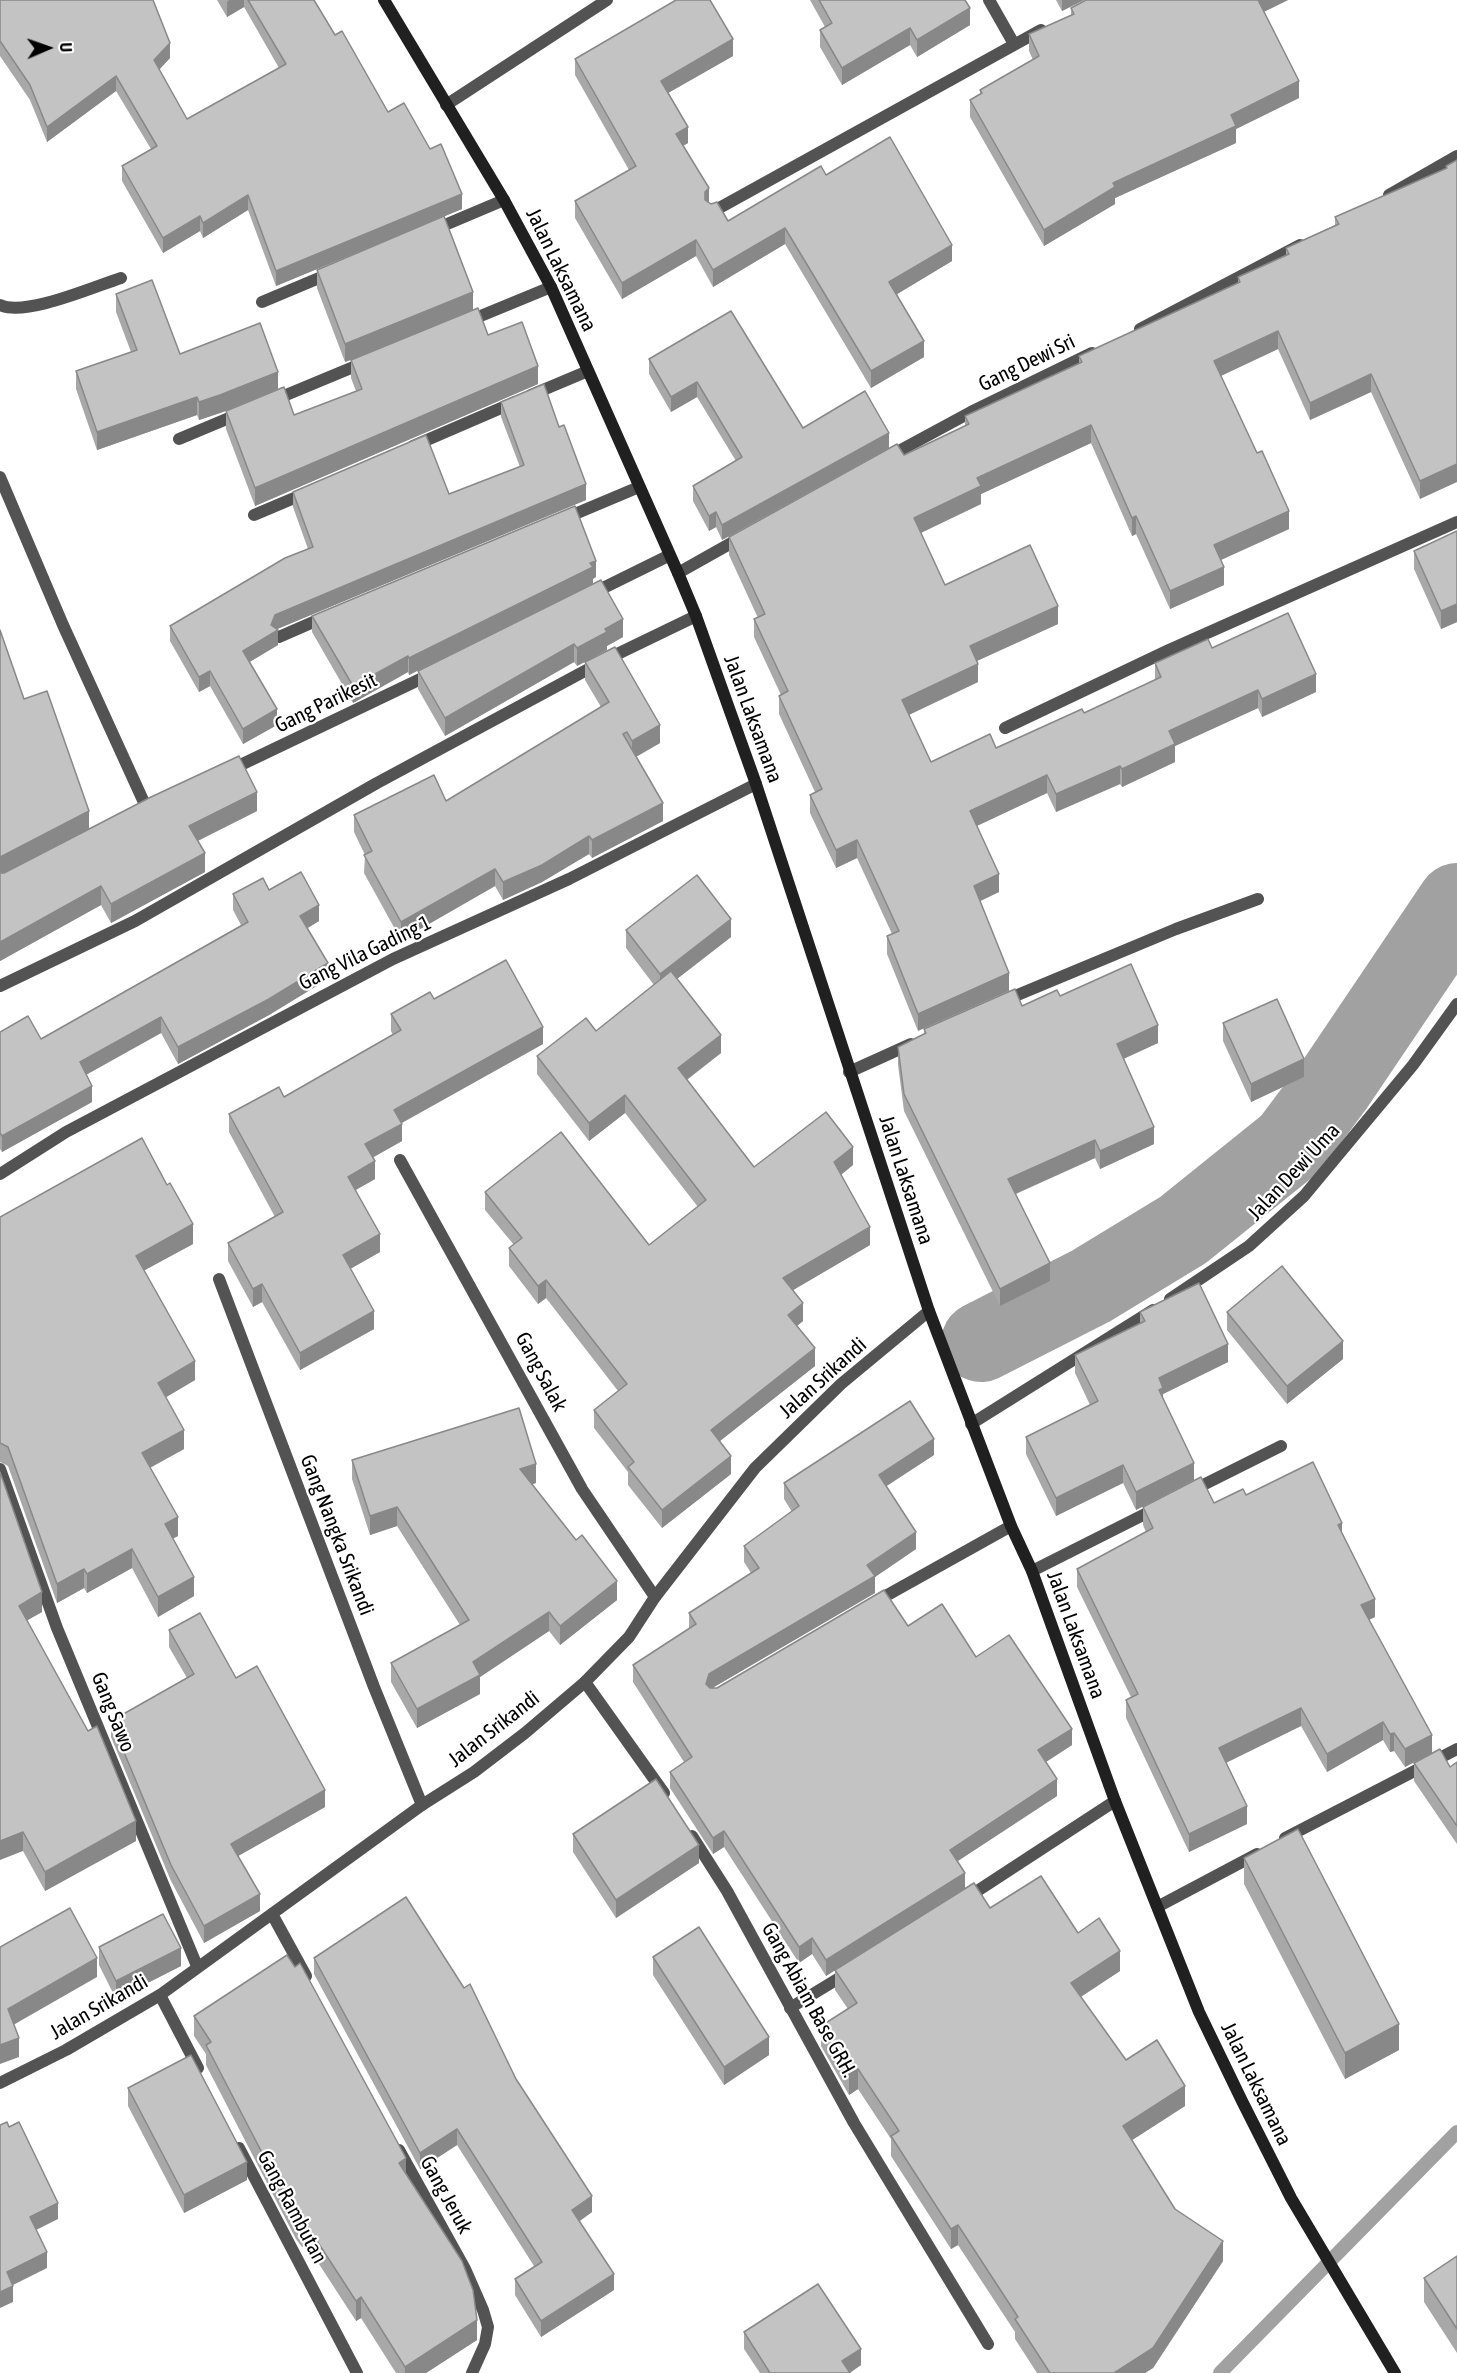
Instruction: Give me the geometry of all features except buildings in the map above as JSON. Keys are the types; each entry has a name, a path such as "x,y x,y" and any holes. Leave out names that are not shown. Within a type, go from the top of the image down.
{"main road":[{"name":"Jalan Laksamana","path":"384,0 504,200 551,287 668,556 678,573 696,616 756,784 929,1311 1011,1526 1032,1571 1115,1801 1159,1906 1199,2012 1291,2198 1395,2373"}],"street":[{"path":"446,105 607,0"},
{"path":"989,0 1014,44"},
{"path":"712,212 856,135 1014,44 1053,25"},
{"path":"1381,200 1457,156"},
{"path":"418,237 504,200"},
{"path":"1123,337 1310,240"},
{"path":"262,303 344,268"},
{"path":"0,304 6,308 26,308 121,278"},
{"path":"455,326 551,287"},
{"name":"Gang Dewi Sri","path":"876,463 971,412 1101,348"},
{"path":"179,439 380,356"},
{"path":"406,449 588,371"},
{"path":"0,477 63,625 147,809"},
{"path":"254,515 319,487"},
{"path":"552,524 639,487"},
{"path":"1005,728 1169,650 1457,522"},
{"path":"678,573 749,533"},
{"path":"574,602 668,556"},
{"path":"279,637 342,609"},
{"path":"0,986 135,921 377,783 608,658 696,616"},
{"name":"Gang Parikesit","path":"223,773 437,670"},
{"name":"Gang Vila Gading 1","path":"0,1174 66,1132 393,959 569,879 756,784"},
{"path":"986,1009 1176,929 1258,899"},
{"name":"Jalan Dewi Uma","path":"971,1424 1249,1246 1312,1188 1420,1056 1457,1004"},
{"path":"849,1072 923,1038"},
{"name":"Gang Salak","path":"400,1161 582,1489 655,1597"},
{"name":"Gang Nangka Srikandi","path":"219,1279 366,1665 422,1805"},
{"name":"Jalan Srikandi","path":"0,2083 66,2050 160,1995 196,1966 422,1805 474,1772 585,1682 629,1637 655,1597 755,1468 841,1384 929,1311"},
{"path":"1032,1571 1281,1446"},
{"name":"Gang Sawo","path":"0,1469 57,1628 196,1966"},
{"path":"857,1612 1011,1526"},
{"path":"585,1682 672,1806"},
{"path":"1159,1906 1457,1749"},
{"path":"957,1904 1115,1801"},
{"name":"Gang Abiam Base GRH.","path":"685,1825 727,1891 854,2123 988,2344"},
{"path":"272,1914 310,1984"},
{"path":"790,2008 859,1966"},
{"path":"160,1995 204,2079"},
{"name":"Gang Rambutan","path":"231,2132 357,2373"},
{"name":"Gang Jeruk","path":"391,2136 465,2269 483,2310 488,2326 485,2344 472,2373"}],"waterway":[{"path":"981,1342 1091,1286 1183,1230 1290,1144 1335,1084 1457,903"},
{"path":"1220,2373 1457,2132"}]}
